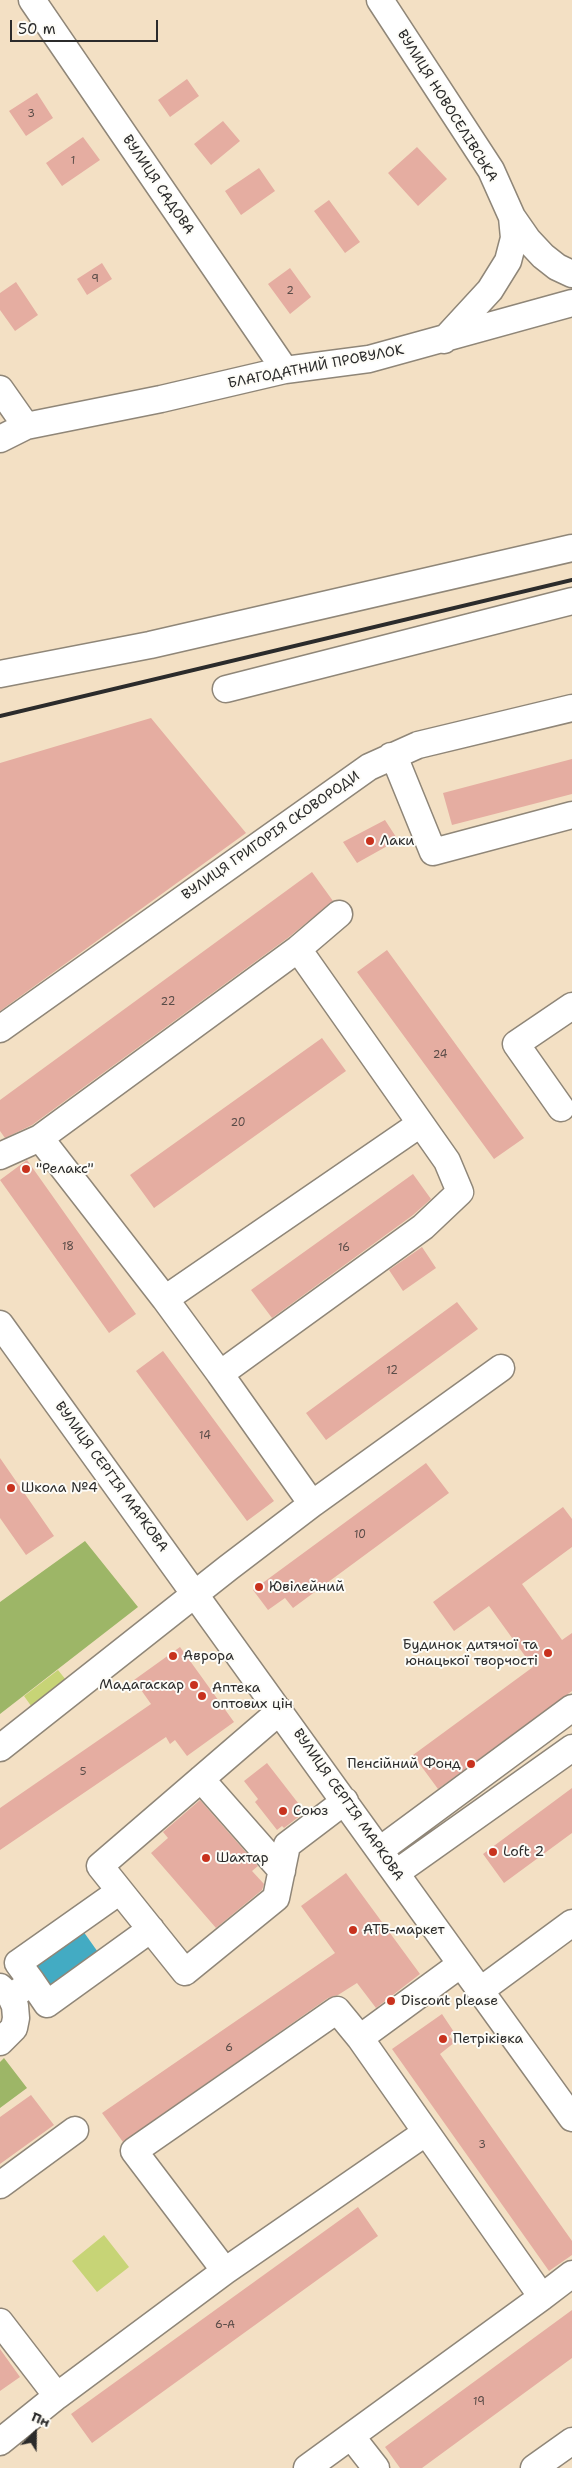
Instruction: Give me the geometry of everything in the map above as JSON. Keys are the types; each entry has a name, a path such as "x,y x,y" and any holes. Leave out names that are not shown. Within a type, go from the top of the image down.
{"street":[{"name":"ВУЛИЦЯ САДОВА","path":"32,0 285,370"},
{"name":"ВУЛИЦЯ НОВОСЕЛІВСЬКА","path":"380,0 491,170 512,217 514,238 508,261 490,290 444,340"},
{"path":"512,217 528,240 543,256 557,267 572,274"},
{"name":"БЛАГОДАТНИЙ ПРОВУЛОК","path":"0,438 26,426 161,399 285,370 369,359 444,340 572,302"},
{"path":"0,388 26,426"},
{"path":"0,674 159,643 572,548"},
{"path":"226,689 572,601"},
{"name":"ВУЛИЦЯ ГРИГОРІЯ СКОВОРОДИ","path":"0,1029 369,767 418,745 572,708"},
{"path":"391,756 398,766 433,852 572,815"},
{"path":"0,1156 40,1138 298,949 339,914"},
{"path":"220,1374 423,1227 460,1192 447,1161 298,949"},
{"path":"561,1108 516,1044 572,1006"},
{"path":"165,1299 420,1124"},
{"path":"40,1138 165,1299 312,1504"},
{"name":"ВУЛИЦЯ СЕРГІЯ МАРКОВА","path":"0,1324 572,2118"},
{"path":"0,1748 312,1504 501,1368"},
{"path":"380,1850 572,1708"},
{"path":"280,1711 100,1866 185,1972 276,1898 287,1845 345,1801"},
{"path":"396,1873 572,1748"},
{"path":"201,1779 282,1871"},
{"path":"0,2042 14,2028 16,2006 14,1989 18,1963 120,1891"},
{"path":"481,1990 572,1923"},
{"path":"14,1989 47,2004 151,1929"},
{"path":"360,2038 461,1964"},
{"path":"225,2271 134,2151 337,2010 360,2038 542,2297"},
{"path":"0,2185 75,2130"},
{"path":"0,2442 57,2396 225,2271 425,2133"},
{"path":"307,2468 572,2274"},
{"path":"0,2322 57,2396"},
{"path":"351,2436 376,2468"},
{"path":"534,2468 572,2441"}],"green space":[{"path":"85,1541 138,1607 0,1714 0,1602"},
{"path":"58,1670 74,1690 39,1717 24,1696"},
{"path":"4,2058 27,2088 0,2108 0,2062"},
{"path":"104,2235 129,2267 97,2292 72,2261"}],"water":[{"path":"83,1931 100,1955 52,1989 35,1965"}],"building":[{"path":"187,79 199,96 170,117 158,100"},
{"path":"37,93 53,118 26,136 9,111"},
{"path":"223,121 240,141 211,165 194,144"},
{"path":"83,137 100,160 62,186 46,163"},
{"path":"417,147 447,179 418,206 388,173"},
{"path":"259,168 275,191 241,215 225,191"},
{"path":"329,200 360,242 345,253 314,211"},
{"path":"102,263 112,279 87,295 77,279"},
{"path":"290,268 311,297 290,314 268,284"},
{"path":"16,282 38,315 15,331 0,310 0,293"},
{"path":"151,718 246,833 0,1011 0,763"},
{"path":"572,759 572,794 452,825 443,793"},
{"name":"Лаки","path":"385,820 398,840 357,863 343,842"},
{"path":"312,872 333,901 289,937 32,1125 5,1138 0,1131 0,1100"},
{"path":"387,950 524,1138 494,1159 357,972"},
{"path":"322,1038 346,1071 154,1208 130,1175"},
{"path":"27,1160 136,1314 109,1333 0,1180"},
{"path":"413,1174 431,1199 413,1215 272,1318 251,1290"},
{"path":"422,1247 436,1268 403,1291 389,1270"},
{"path":"457,1302 478,1329 326,1440 306,1413"},
{"path":"163,1351 274,1501 247,1521 136,1371"},
{"name":"Школа №4","path":"0,1458 54,1536 26,1555 0,1518"},
{"path":"426,1463 449,1493 293,1608 285,1598 268,1610 253,1590"},
{"name":"Будинок дитячої та юнацької творчості","path":"563,1507 572,1519 572,1547 522,1584 562,1640 572,1633 572,1691 438,1789 413,1755 533,1667 489,1606 454,1631 433,1602"},
{"path":"180,1647 234,1722 187,1756 175,1740 170,1744 166,1737 0,1850 0,1808 151,1704 134,1680"},
{"name":"Союз","path":"267,1763 305,1812 284,1828 282,1826 277,1830 255,1802 258,1799 244,1781"},
{"path":"572,1788 572,1833 504,1883 483,1854"},
{"name":"Шахтар","path":"200,1800 258,1866 252,1871 264,1884 262,1890 216,1928 151,1853 168,1838 163,1832"},
{"path":"346,1873 420,1974 376,2008 357,1983 338,1995 328,1998 123,2142 102,2113 335,1953 301,1906"},
{"path":"442,2014 454,2032 449,2036 455,2042 440,2054 572,2241 572,2255 549,2271 392,2049"},
{"path":"31,2095 54,2125 0,2164 0,2117"},
{"path":"358,2207 378,2236 92,2443 71,2414"},
{"path":"572,2310 572,2358 422,2468 400,2468 385,2447"},
{"path":"0,2349 20,2377 0,2391"}],"railway":[{"path":"0,716 572,580"}],"place":[{"name":"Лаки","path":"370,841"},
{"name":"\"Релакс\"","path":"26,1169"},
{"name":"Школа №4","path":"11,1488"},
{"name":"Ювілейний","path":"259,1587"},
{"name":"Будинок дитячої та юнацької творчості","path":"548,1653"},
{"name":"Аврора","path":"173,1656"},
{"name":"Мадагаскар","path":"194,1685"},
{"name":"Аптека оптових цін","path":"202,1696"},
{"name":"Пенсійний Фонд","path":"471,1764"},
{"name":"Союз","path":"283,1811"},
{"name":"Loft 2","path":"493,1852"},
{"name":"Шахтар","path":"206,1858"},
{"name":"АТБ-маркет","path":"353,1930"},
{"name":"Discont please","path":"391,2001"},
{"name":"Петріківка","path":"443,2039"}]}
